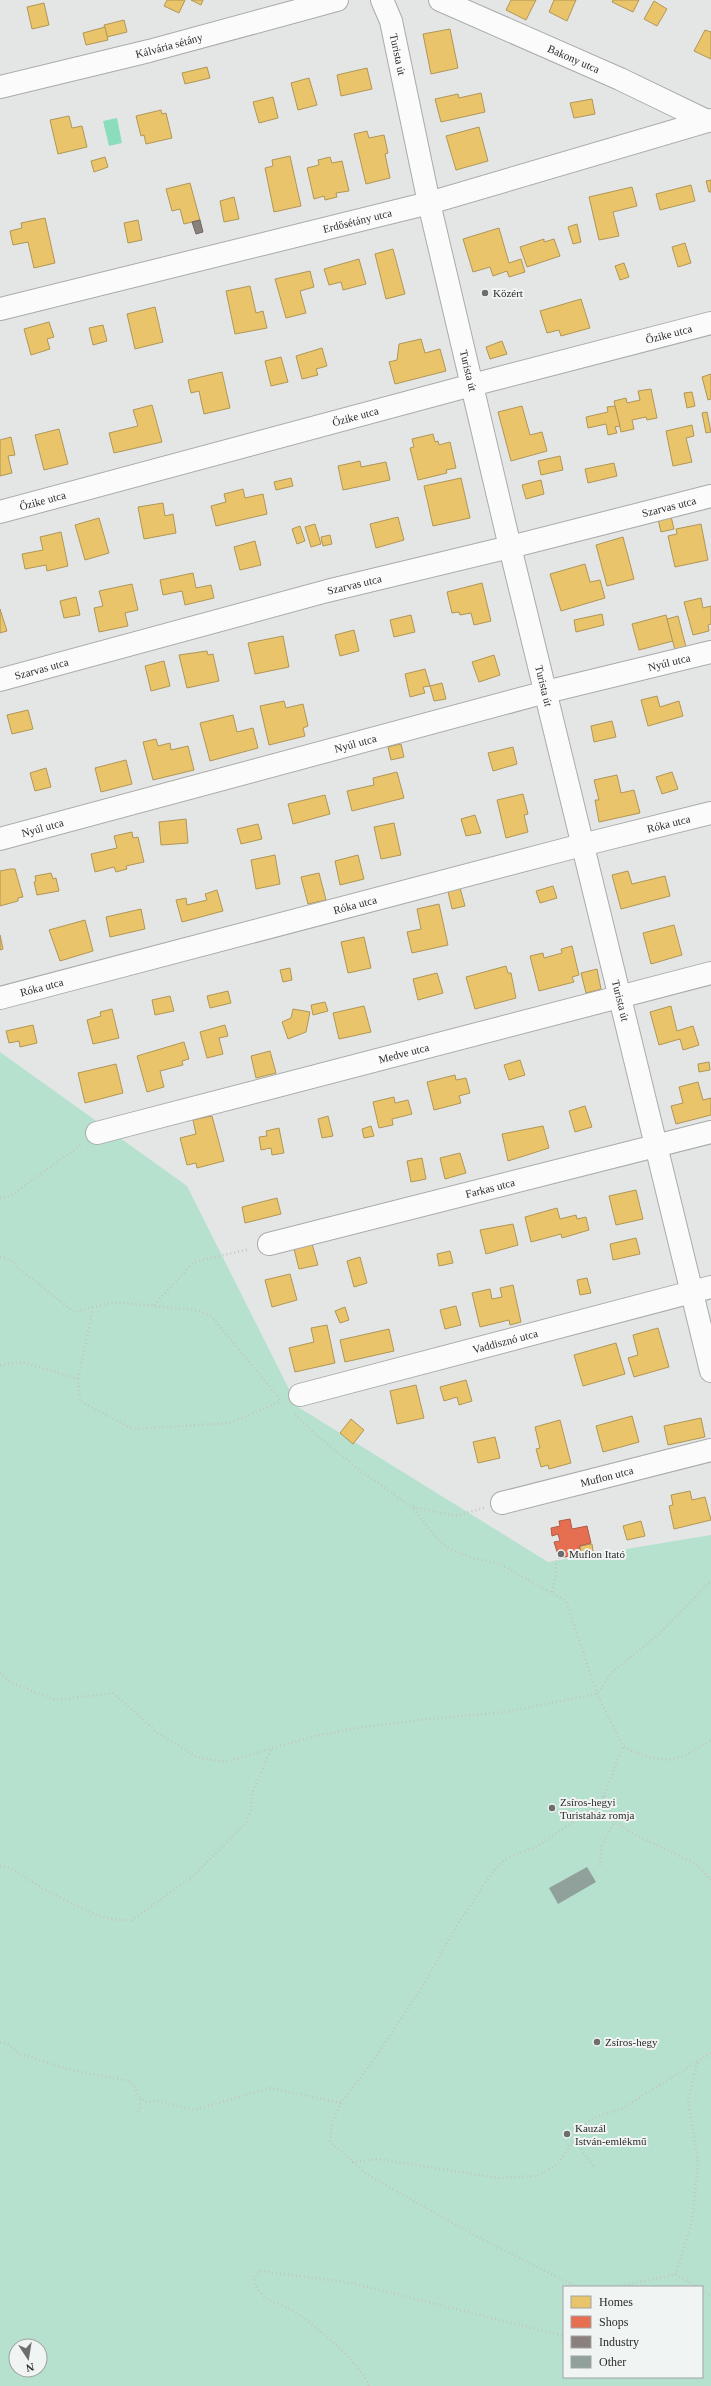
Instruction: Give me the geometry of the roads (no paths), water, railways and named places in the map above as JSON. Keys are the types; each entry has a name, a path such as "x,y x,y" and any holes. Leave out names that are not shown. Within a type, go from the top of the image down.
{"street":[{"name":"Kálvária sétány","path":"0,87 149,51 337,0"},
{"name":"Turista út","path":"382,0 391,21 429,203 582,845 657,1146 701,1289 711,1371"},
{"name":"Bakony utca","path":"440,0 709,120"},
{"name":"Erdősétány utca","path":"0,309 429,203 709,120"},
{"name":"Őzike utca","path":"0,512 472,385 711,323"},
{"name":"Szarvas utca","path":"0,680 327,591 510,547 711,496"},
{"name":"Nyúl utca","path":"0,839 546,692 711,652"},
{"name":"Róka utca","path":"0,998 582,845 711,813"},
{"name":"Medve utca","path":"97,1133 711,973"},
{"name":"Farkas utca","path":"269,1244 711,1132"},
{"name":"Vaddisznó utca","path":"291,1404 701,1289"},
{"name":"Muflon utca","path":"502,1503 711,1450"}],"place":[{"name":"Közért","path":"485,293"},
{"name":"Muflon Itató","path":"561,1554"},
{"name":"Zsíros-hegyi Turistaház romja","path":"552,1808"},
{"name":"Zsíros-hegy","path":"597,2042"},
{"name":"Kauzál István-emlékmű","path":"567,2134"}]}
